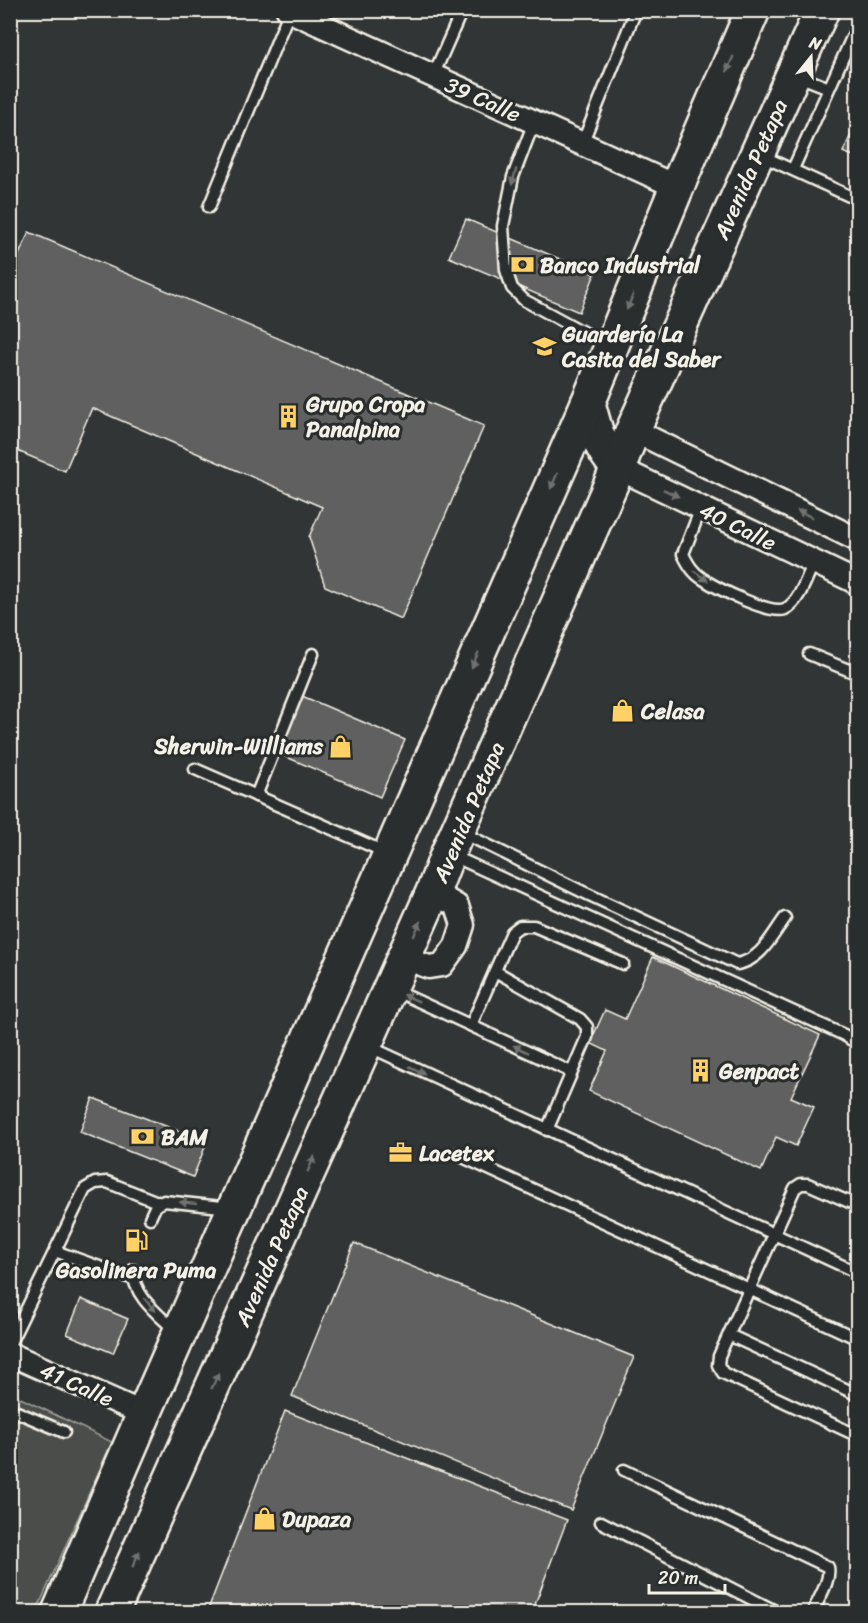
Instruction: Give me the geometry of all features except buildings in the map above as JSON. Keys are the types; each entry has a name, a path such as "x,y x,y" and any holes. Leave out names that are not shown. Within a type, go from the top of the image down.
{"main road":[{"path":"59,1612 588,403 753,10"},
{"name":"Avenida Petapa","path":"112,1612 404,958 633,430 822,10"},
{"path":"588,403 598,440 618,468"}],"street":[{"name":"39 Calle","path":"290,11 677,187"},
{"name":"40 Calle","path":"633,430 858,540"},
{"name":"40 Calle","path":"618,468 858,583"},
{"path":"404,958 429,968 442,965 456,946 463,925 457,906 433,892"},
{"name":"41 Calle","path":"10,1354 144,1414"}],"lane":[{"path":"433,76 462,10"},
{"path":"582,144 636,10"},
{"path":"209,207 290,11"},
{"path":"793,169 858,24"},
{"path":"793,74 829,88"},
{"path":"534,122 513,177 503,226 506,270 512,288 524,300 550,315 612,345"},
{"path":"757,154 858,200"},
{"path":"701,508 683,554 688,566 702,579 724,590 755,604 774,610 784,609 793,602 814,562"},
{"path":"256,796 313,654"},
{"path":"809,654 858,674"},
{"path":"195,768 390,854"},
{"path":"453,842 581,891 736,964 757,956 785,918"},
{"path":"453,842 858,1044"},
{"path":"471,1025 512,932 520,926 534,926 623,964"},
{"path":"495,971 580,1019 587,1027 587,1037 547,1130"},
{"path":"390,988 571,1072"},
{"path":"364,1045 858,1273"},
{"path":"456,1154 858,1339"},
{"path":"10,1343 85,1189 95,1183 107,1182 160,1203"},
{"path":"858,1206 808,1184 801,1184 795,1188 718,1356 718,1365 723,1373 858,1437"},
{"path":"150,1218 156,1205 164,1201 234,1208"},
{"path":"55,1251 133,1275 137,1290 151,1308 179,1335"},
{"path":"729,1335 858,1395"},
{"path":"10,1409 64,1432"},
{"path":"624,1470 828,1566 827,1579 813,1612"},
{"path":"600,1522 777,1612"}],"shaded area":[{"path":"10,1393 112,1442 36,1612 11,1612"}],"place":[{"name":"Banco Industrial","path":"522,265"},
{"name":"Guardería La Casita del Saber","path":"544,347"},
{"name":"Grupo Cropa Panalpina","path":"288,417"},
{"name":"Celasa","path":"623,711"},
{"name":"Sherwin-Williams","path":"341,746"},
{"name":"Genpact","path":"701,1071"},
{"name":"BAM","path":"143,1137"},
{"name":"Lacetex","path":"401,1153"},
{"name":"Gasolinera Puma","path":"136,1241"},
{"name":"Dupaza","path":"264,1519"}]}
